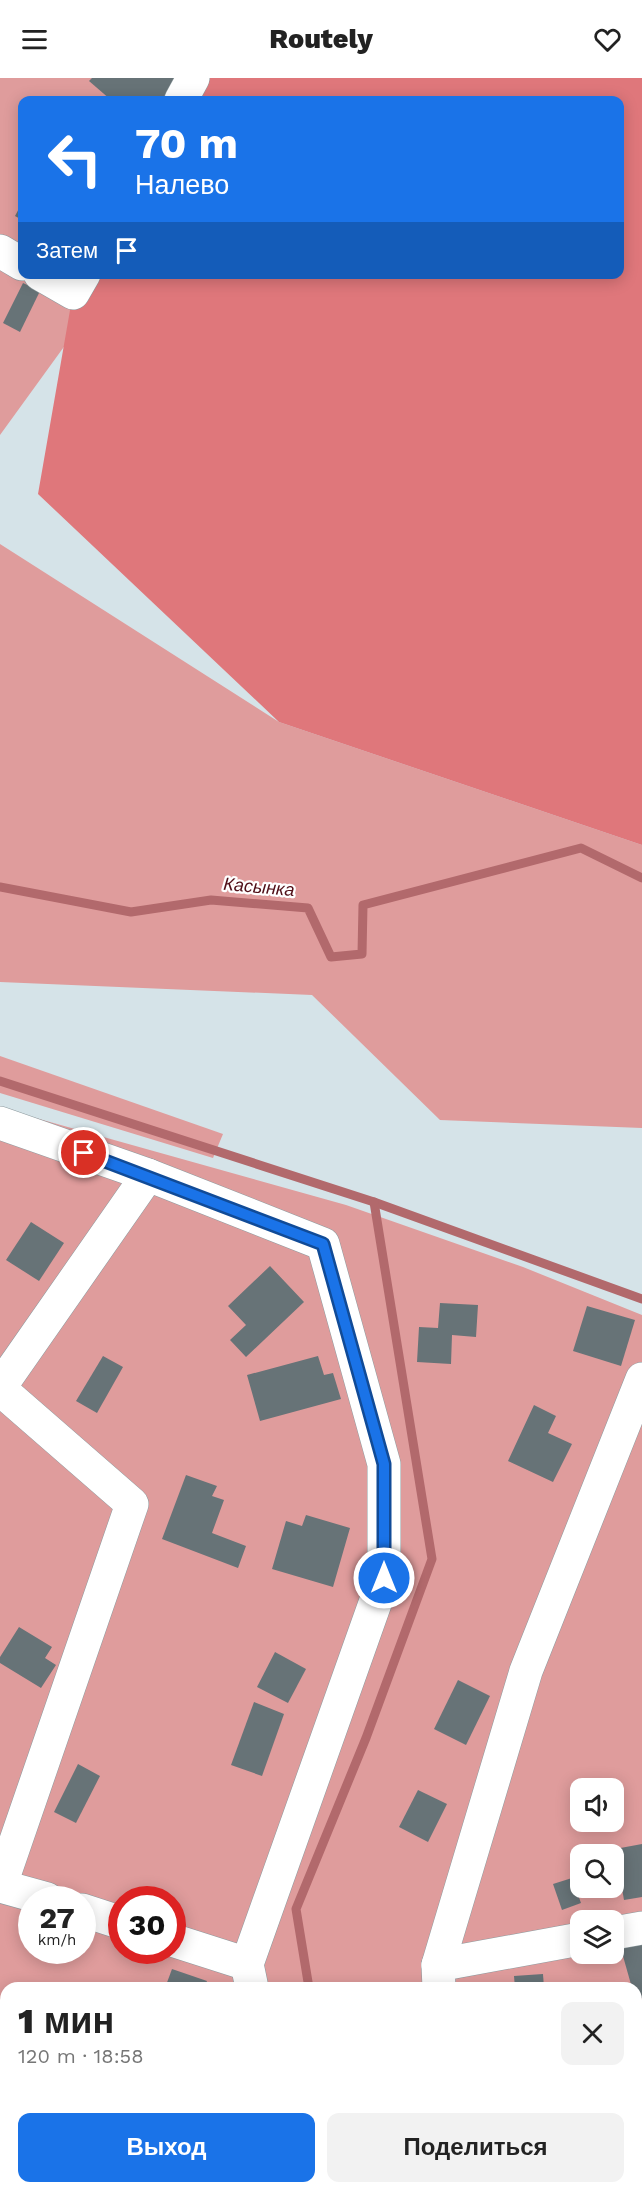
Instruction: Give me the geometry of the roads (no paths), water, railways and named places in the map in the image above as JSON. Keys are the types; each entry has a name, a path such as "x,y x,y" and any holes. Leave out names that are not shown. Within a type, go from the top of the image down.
{"street":[{"path":"183,96 193,78"},
{"path":"0,251 18,262"},
{"path":"49,279 73,293 81,279"},
{"path":"0,1123 148,1175 323,1244 384,1464 384,1578 250,1976 186,1946"},
{"path":"18,1890 1,1885 132,1504 0,1388 148,1175"},
{"path":"438,1976 526,1671 642,1379"},
{"path":"624,1931 642,1928"},
{"path":"438,1976 570,1942"}],"waterway":[{"name":"Касынка","path":"0,887 131,912 211,900 308,908 331,957 362,954 363,905 581,848 642,878"},
{"path":"0,1081 374,1202 642,1299"},
{"path":"308,1982 296,1909 366,1738 432,1559 374,1202"}]}
